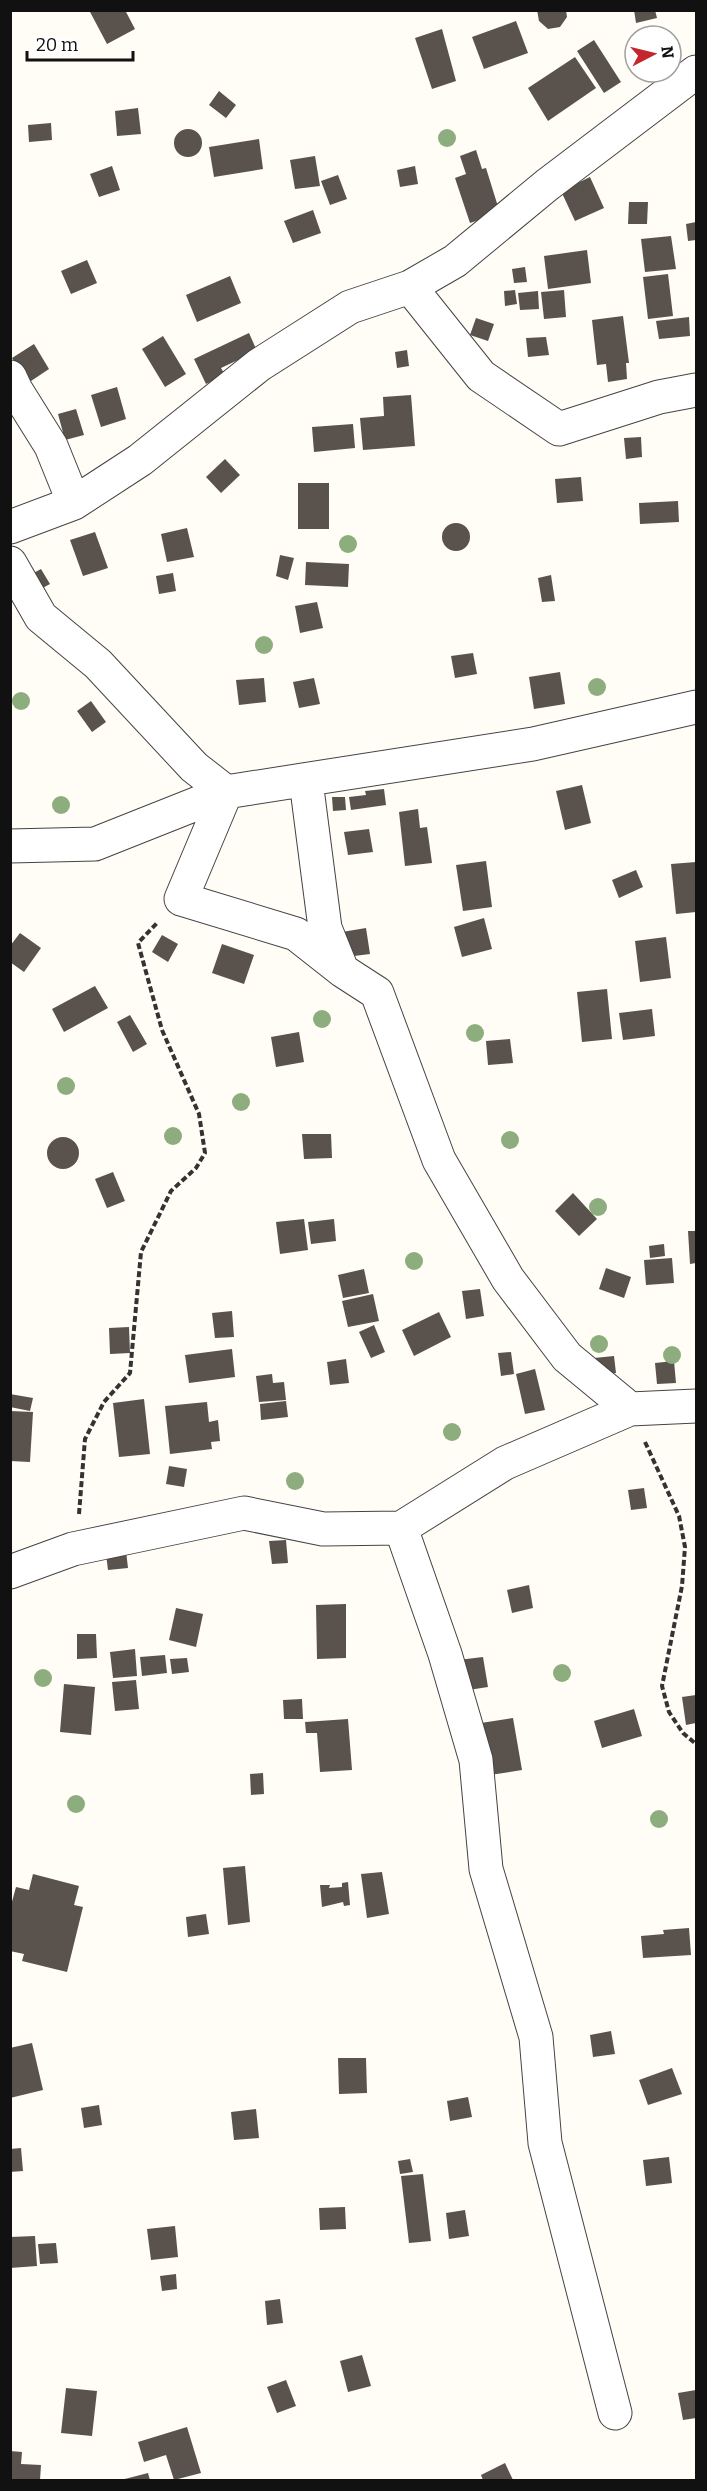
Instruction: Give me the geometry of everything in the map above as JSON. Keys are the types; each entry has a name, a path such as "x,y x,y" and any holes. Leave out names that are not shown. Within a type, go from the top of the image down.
{"street":[{"path":"10,527 74,503 140,460 259,365 350,308 410,288 455,261 547,185 696,72"},
{"path":"410,288 482,376 559,429 659,397 696,390"},
{"path":"10,377 51,446 74,503"},
{"path":"10,563 41,617 98,664 194,767 226,792"},
{"path":"10,846 95,844 226,792 533,744 696,707"},
{"path":"306,781 325,928 343,971"},
{"path":"226,792 181,899 296,934 343,971 377,993 439,1160 508,1279 567,1357 630,1409"},
{"path":"10,1572 73,1549 244,1513 323,1529 401,1528 505,1463 630,1409 696,1406"},
{"path":"401,1528 445,1654 476,1760 486,1869 536,2037 545,2143 615,2413"}],"path":[{"path":"73,1549 81,1498 85,1439 104,1402 130,1373 141,1252 171,1191 196,1168 205,1153 199,1114 162,1030 138,943 181,899"},
{"path":"630,1409 679,1516 685,1547 682,1586 662,1686 669,1712 683,1733 696,1744"}],"building":[{"path":"89,10 125,10 135,29 107,44"},
{"path":"537,10 566,10 567,17 560,27 548,29 539,21"},
{"path":"634,10 655,10 657,18 636,23"},
{"path":"516,21 528,53 484,69 472,37"},
{"path":"442,29 456,81 432,89 415,38"},
{"path":"594,40 621,82 604,93 577,51"},
{"path":"575,57 596,88 548,121 528,88"},
{"path":"219,91 236,105 226,118 209,105"},
{"path":"138,108 141,134 117,136 115,111"},
{"path":"51,123 52,140 29,142 28,125"},
{"path":"188,129 198,133 202,143 198,153 188,157 178,153 174,143 178,133"},
{"path":"259,139 263,169 214,177 209,147"},
{"path":"476,150 482,169 486,168 500,213 470,223 455,178 466,174 460,156"},
{"path":"315,156 320,186 295,189 290,160"},
{"path":"112,166 120,190 99,197 90,174"},
{"path":"415,166 418,184 400,187 397,170"},
{"path":"338,175 347,199 330,205 321,181"},
{"path":"590,177 604,208 575,221 561,191"},
{"path":"629,202 648,202 647,224 628,224"},
{"path":"313,210 321,233 293,243 284,221"},
{"path":"696,222 696,240 688,241 686,224"},
{"path":"671,236 676,269 645,272 641,239"},
{"path":"587,250 591,283 548,289 544,256"},
{"path":"87,260 97,283 71,294 61,271"},
{"path":"525,267 527,282 514,283 512,269"},
{"path":"668,274 673,316 648,319 643,277"},
{"path":"230,276 241,303 197,322 186,295"},
{"path":"515,290 517,304 505,306 504,291"},
{"path":"564,290 566,317 544,319 541,292"},
{"path":"538,291 539,309 520,310 518,293"},
{"path":"623,316 629,363 626,363 627,379 608,382 606,364 597,365 592,320"},
{"path":"689,317 690,336 659,339 656,321"},
{"path":"476,318 494,324 488,341 470,335"},
{"path":"249,333 257,351 221,368 225,375 206,384 194,359"},
{"path":"163,336 186,374 165,387 142,349"},
{"path":"546,337 549,355 528,357 526,338"},
{"path":"34,344 49,369 28,383 12,358"},
{"path":"407,350 409,366 397,368 395,352"},
{"path":"117,387 126,419 101,427 91,395"},
{"path":"411,395 415,446 363,450 360,418 384,416 383,397"},
{"path":"76,409 84,435 65,440 58,414"},
{"path":"353,424 355,448 314,452 312,427"},
{"path":"641,437 642,457 626,459 624,438"},
{"path":"225,459 240,475 221,493 206,477"},
{"path":"581,477 583,501 557,503 555,479"},
{"path":"298,483 329,483 329,529 298,529"},
{"path":"678,501 679,522 640,524 639,503"},
{"path":"456,523 466,527 470,537 466,547 456,551 446,547 442,537 446,527"},
{"path":"187,528 194,557 167,562 161,534"},
{"path":"95,532 108,568 83,576 70,540"},
{"path":"280,555 294,558 288,580 276,576"},
{"path":"306,562 349,564 348,587 305,585"},
{"path":"41,569 50,584 37,591 28,576"},
{"path":"173,573 176,591 159,594 156,576"},
{"path":"551,575 555,601 542,602 538,578"},
{"path":"317,602 323,628 300,633 295,606"},
{"path":"473,653 477,674 455,678 451,656"},
{"path":"560,672 565,704 534,709 529,677"},
{"path":"264,678 266,702 239,705 236,680"},
{"path":"314,678 320,704 299,708 293,682"},
{"path":"91,701 106,722 92,732 77,711"},
{"path":"582,785 591,823 565,830 556,791"},
{"path":"384,789 386,805 351,810 349,797 366,795 365,791"},
{"path":"332,797 345,797 346,810 333,811"},
{"path":"418,809 420,828 427,827 432,863 405,866 399,812"},
{"path":"369,829 373,852 348,855 344,832"},
{"path":"486,861 492,907 463,911 456,865"},
{"path":"696,862 696,912 676,914 671,864"},
{"path":"636,870 643,887 619,898 612,880"},
{"path":"484,918 492,949 462,957 454,927"},
{"path":"366,928 370,954 346,957 342,932"},
{"path":"20,933 41,948 24,972 10,962 10,946"},
{"path":"162,935 178,944 168,962 152,952"},
{"path":"666,937 671,978 640,982 635,941"},
{"path":"222,944 254,955 244,984 212,973"},
{"path":"95,986 108,1008 64,1032 52,1009"},
{"path":"607,989 612,1039 582,1042 577,992"},
{"path":"652,1009 655,1036 623,1040 619,1013"},
{"path":"130,1015 147,1044 133,1052 117,1022"},
{"path":"299,1032 304,1062 276,1067 271,1037"},
{"path":"510,1039 513,1063 488,1065 486,1041"},
{"path":"302,1134 331,1134 332,1158 304,1159"},
{"path":"63,1137 74,1142 79,1153 74,1164 63,1169 52,1164 47,1153 52,1142"},
{"path":"113,1172 125,1201 107,1208 95,1179"},
{"path":"573,1193 597,1219 579,1236 555,1211"},
{"path":"304,1219 308,1250 280,1254 276,1222"},
{"path":"334,1219 336,1241 311,1244 308,1222"},
{"path":"688,1231 696,1231 696,1263 690,1264"},
{"path":"664,1244 665,1256 650,1258 649,1246"},
{"path":"672,1258 674,1283 646,1285 644,1260"},
{"path":"606,1268 631,1277 624,1298 599,1289"},
{"path":"364,1269 369,1293 343,1298 338,1275"},
{"path":"480,1289 484,1316 466,1319 462,1291"},
{"path":"373,1294 379,1321 348,1327 342,1301"},
{"path":"232,1311 234,1337 215,1338 212,1313"},
{"path":"439,1312 451,1337 414,1356 402,1330"},
{"path":"374,1325 385,1352 371,1358 359,1332"},
{"path":"129,1327 130,1353 110,1354 109,1328"},
{"path":"232,1349 235,1377 189,1383 185,1355"},
{"path":"511,1352 514,1374 501,1376 498,1353"},
{"path":"614,1356 616,1373 596,1376 594,1358"},
{"path":"346,1359 349,1383 330,1385 327,1362"},
{"path":"674,1361 676,1383 657,1384 655,1363"},
{"path":"535,1369 545,1410 525,1414 516,1374"},
{"path":"272,1374 273,1383 284,1382 286,1400 259,1402 256,1376"},
{"path":"10,1394 33,1398 30,1411 10,1407"},
{"path":"144,1399 150,1454 119,1457 113,1403"},
{"path":"286,1401 288,1417 261,1420 260,1404"},
{"path":"207,1402 209,1422 218,1420 220,1441 211,1442 212,1449 170,1454 165,1406"},
{"path":"10,1411 33,1412 30,1462 10,1461"},
{"path":"169,1466 187,1469 184,1487 166,1484"},
{"path":"644,1488 647,1508 631,1510 628,1490"},
{"path":"286,1540 288,1563 272,1564 269,1541"},
{"path":"126,1551 128,1568 108,1570 106,1554"},
{"path":"529,1585 533,1608 512,1613 507,1590"},
{"path":"346,1604 346,1658 317,1659 316,1605"},
{"path":"176,1608 203,1614 196,1647 169,1640"},
{"path":"77,1634 96,1634 97,1658 77,1659"},
{"path":"135,1649 137,1676 113,1678 110,1652"},
{"path":"165,1655 167,1673 142,1676 140,1657"},
{"path":"483,1657 488,1687 462,1691 458,1660"},
{"path":"187,1658 189,1672 172,1674 170,1659"},
{"path":"136,1680 139,1709 115,1711 112,1682"},
{"path":"64,1684 95,1687 91,1735 60,1732"},
{"path":"696,1695 696,1723 686,1725 682,1697"},
{"path":"302,1699 303,1719 284,1719 283,1700"},
{"path":"634,1709 642,1736 602,1748 594,1721"},
{"path":"513,1718 522,1770 490,1775 481,1723"},
{"path":"348,1719 352,1770 320,1772 317,1733 306,1733 305,1722"},
{"path":"263,1773 264,1794 251,1795 250,1774"},
{"path":"245,1866 250,1922 228,1925 223,1868"},
{"path":"382,1872 389,1914 367,1918 361,1874"},
{"path":"33,1874 79,1886 74,1905 83,1907 67,1972 22,1961 24,1954 10,1951 10,1909 16,1887 29,1890"},
{"path":"348,1882 350,1905 344,1906 343,1902 322,1907 320,1885 330,1885 329,1888 342,1887 342,1883"},
{"path":"206,1914 209,1934 188,1937 186,1917"},
{"path":"689,1928 691,1955 643,1958 641,1936 664,1934 663,1930"},
{"path":"611,2031 615,2054 593,2057 590,2035"},
{"path":"32,2043 43,2090 10,2098 10,2048"},
{"path":"338,2058 366,2058 367,2093 339,2094"},
{"path":"672,2068 682,2094 648,2105 639,2080"},
{"path":"468,2097 472,2117 450,2121 447,2101"},
{"path":"99,2105 102,2125 84,2128 81,2108"},
{"path":"256,2109 259,2138 234,2140 231,2112"},
{"path":"21,2148 23,2171 10,2172 10,2149"},
{"path":"669,2157 672,2183 646,2186 643,2160"},
{"path":"410,2159 413,2172 400,2174 398,2161"},
{"path":"423,2174 431,2241 409,2243 401,2176"},
{"path":"345,2207 346,2229 320,2230 319,2208"},
{"path":"465,2210 469,2236 449,2239 446,2213"},
{"path":"175,2226 178,2257 151,2260 147,2229"},
{"path":"35,2236 37,2266 10,2268 10,2237"},
{"path":"56,2243 58,2263 40,2264 38,2244"},
{"path":"176,2274 177,2289 162,2291 160,2276"},
{"path":"280,2299 283,2323 267,2325 265,2301"},
{"path":"362,2355 371,2386 348,2392 340,2361"},
{"path":"286,2380 296,2406 277,2413 267,2387"},
{"path":"66,2388 97,2391 92,2436 61,2433"},
{"path":"696,2390 696,2418 683,2420 678,2393"},
{"path":"187,2427 201,2473 174,2480 166,2455 144,2462 138,2442"},
{"path":"10,2451 22,2452 21,2464 41,2465 40,2480 10,2480"},
{"path":"505,2463 513,2480 483,2480 481,2475"},
{"path":"148,2473 150,2480 121,2480"}]}
